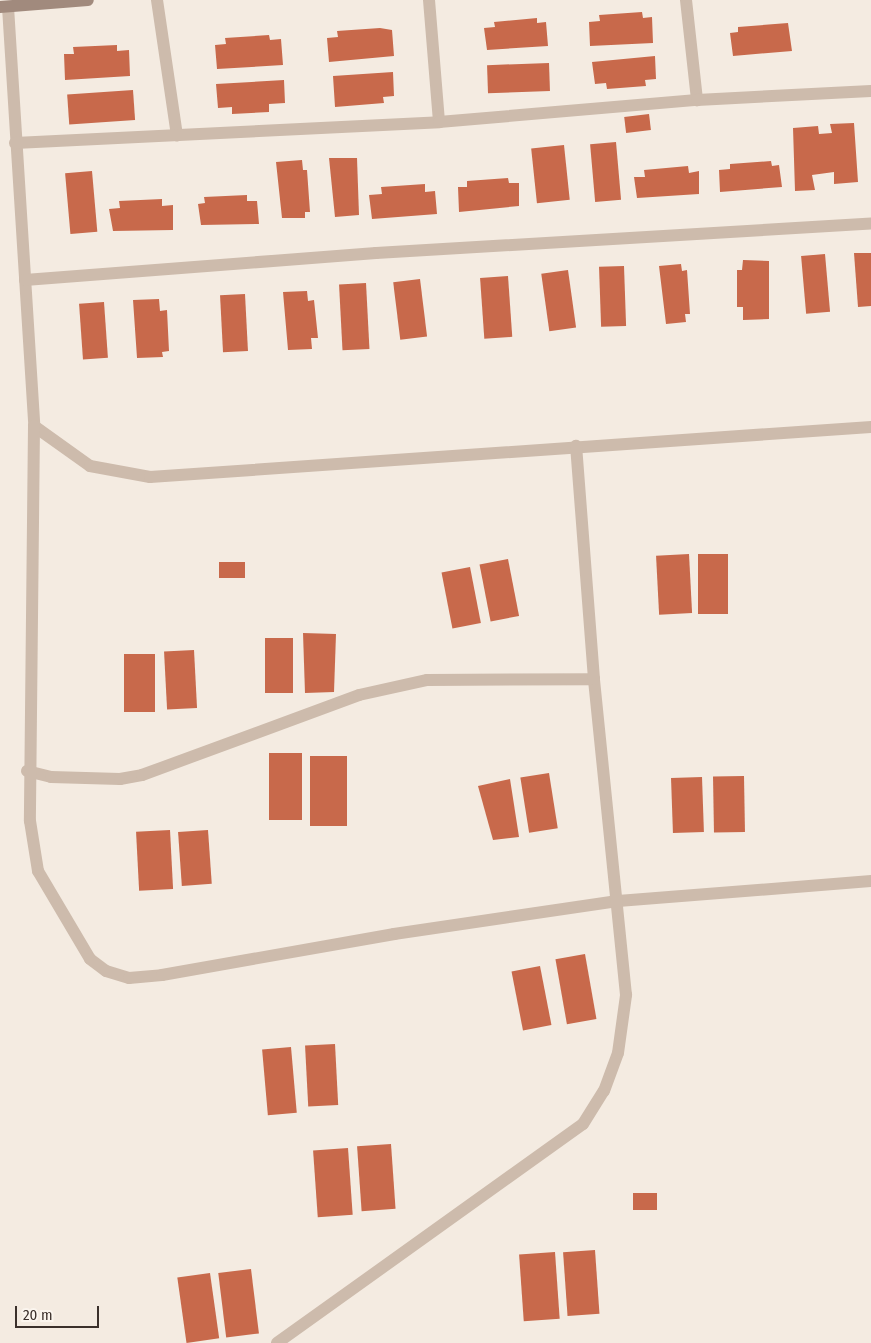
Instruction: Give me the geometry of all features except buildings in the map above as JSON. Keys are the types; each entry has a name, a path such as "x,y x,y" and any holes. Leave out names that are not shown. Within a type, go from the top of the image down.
{"street":[{"path":"88,0 4,7 34,426 27,770 38,871 90,959 106,971 129,978 618,901 871,881"},
{"path":"157,0 177,136"},
{"path":"429,0 439,122"},
{"path":"686,0 697,100"},
{"path":"15,143 439,122 697,100 871,91"},
{"path":"25,280 376,253 871,224"},
{"path":"34,426 90,466 150,477 871,427"},
{"path":"277,1343 583,1124 604,1090 618,1053 626,995 618,901 594,679 576,446"},
{"path":"27,770 50,777 120,779 142,775 359,695 427,680 594,679"}]}
